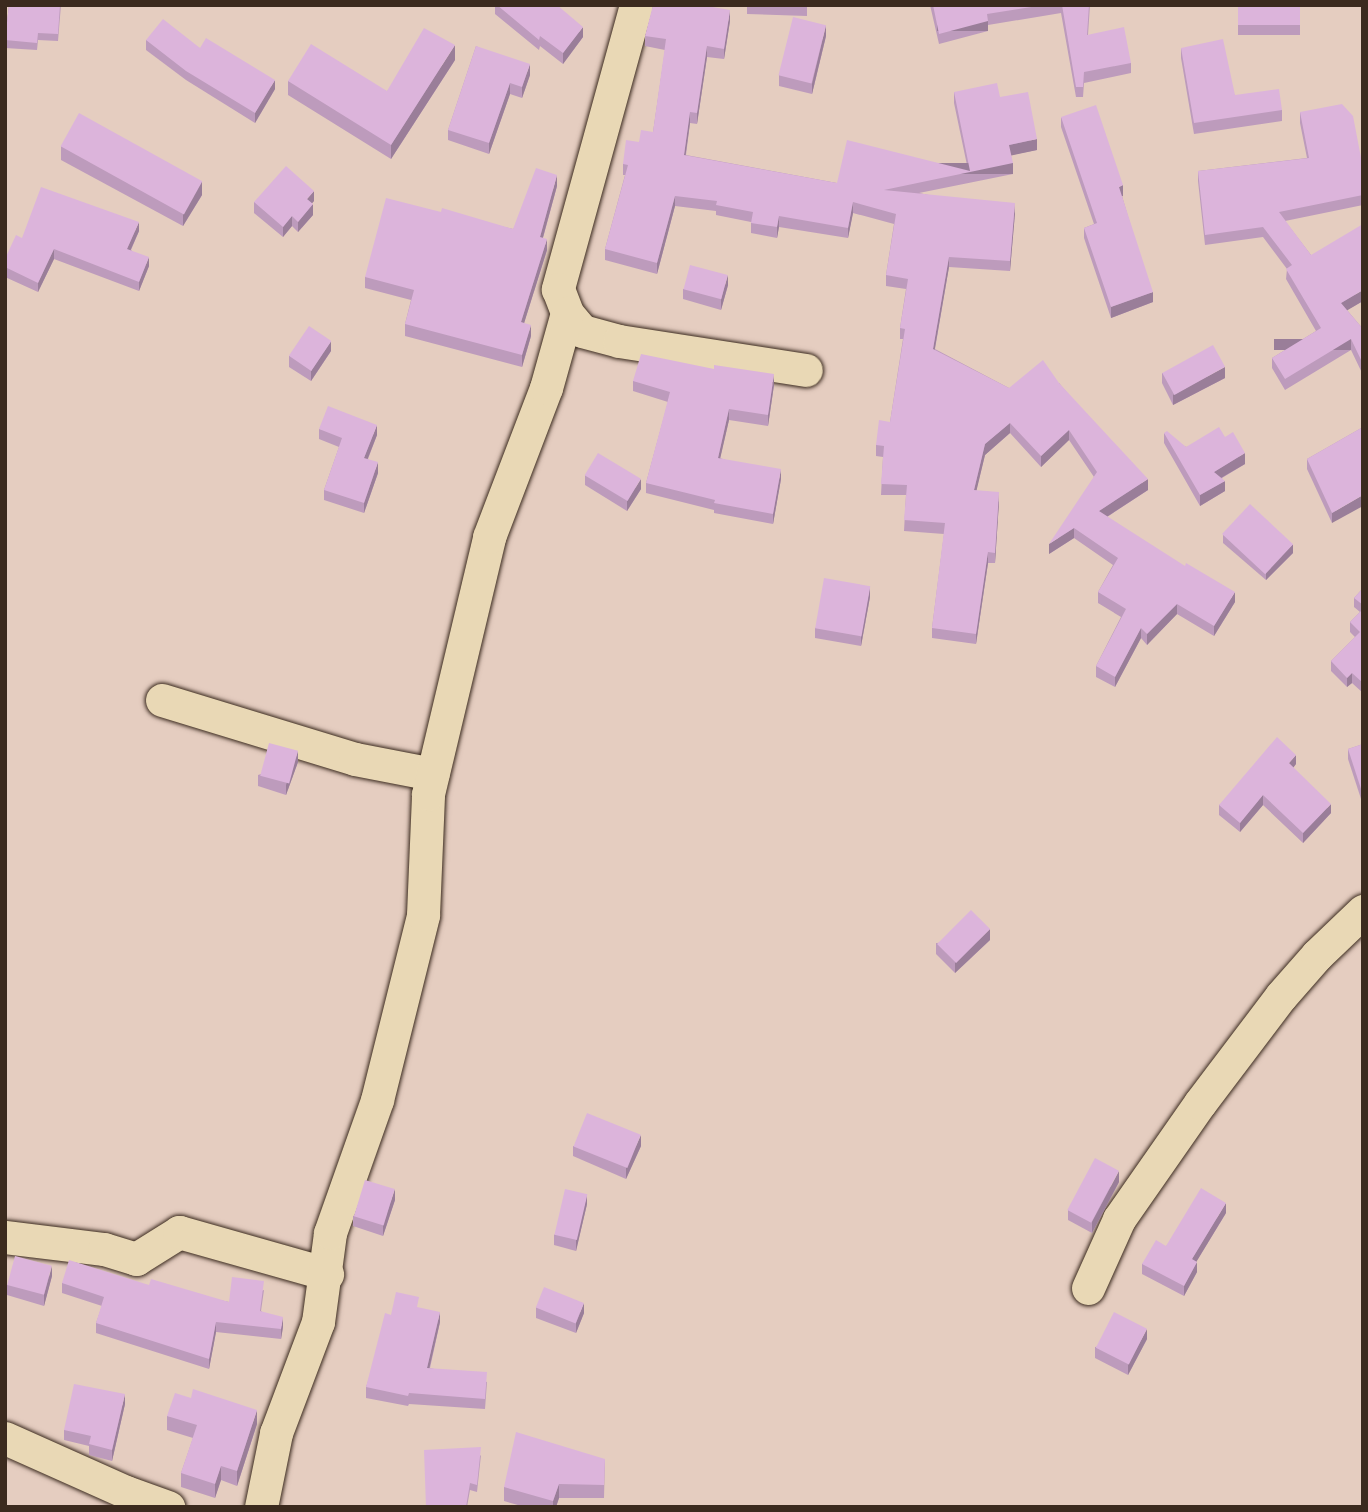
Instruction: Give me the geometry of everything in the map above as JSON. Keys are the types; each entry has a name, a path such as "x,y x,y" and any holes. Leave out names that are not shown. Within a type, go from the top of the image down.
{"street":[{"path":"636,5 558,289 566,313 582,331 619,341 806,370"},
{"path":"261,1507 276,1433 318,1322 327,1274 330,1233 377,1100 424,915 428,794 489,537 546,388 566,313"},
{"path":"162,701 355,759 433,774"},
{"path":"1088,1289 1119,1219 1200,1102 1281,996 1317,955 1363,911"},
{"path":"5,1237 35,1238 104,1250 135,1259 179,1232 327,1274"},
{"path":"5,1438 126,1492 168,1507"}],"building":[{"path":"9,5 60,5 58,34 38,33 37,43 5,40"},
{"path":"497,5 557,5 583,27 563,53 540,36 539,40"},
{"path":"653,5 701,5 730,10 724,49 707,46 697,113 690,112 684,155 837,183 847,140 970,171 954,92 997,83 1000,97 1028,92 1037,139 1009,145 1013,163 884,190 1015,203 1010,261 949,257 933,349 1009,388 1043,360 1059,383 1148,479 1099,511 1185,566 1186,563 1235,592 1214,626 1177,604 1147,634 1141,628 1115,677 1096,666 1126,609 1098,592 1118,558 1074,528 1049,544 1097,472 1069,430 1041,456 1010,423 985,444 974,490 999,492 995,553 988,552 976,634 932,628 945,523 904,520 907,485 881,484 884,446 876,445 879,420 890,422 905,329 900,328 908,279 886,275 896,214 853,202 848,228 779,216 777,227 751,223 753,212 716,205 717,201 675,196 657,263 605,249 628,165 623,164 626,140 639,142 641,130 653,132 666,39 645,36"},
{"path":"749,5 807,5 807,7"},
{"path":"933,5 1044,5 987,14 988,21 939,34"},
{"path":"1062,5 1089,5 1087,35 1124,27 1131,63 1084,72 1083,87 1076,87"},
{"path":"1238,5 1300,5 1300,25 1238,25"},
{"path":"793,17 826,25 811,83 778,75"},
{"path":"163,19 200,48 206,38 275,80 255,113 186,71 146,40"},
{"path":"424,28 455,45 391,145 288,81 311,44 387,91"},
{"path":"1223,39 1235,95 1279,89 1282,110 1194,123 1181,48"},
{"path":"476,46 530,64 522,87 510,83 489,143 448,130"},
{"path":"1342,104 1353,116 1363,168 1363,195 1279,212 1311,255 1363,224 1363,290 1341,303 1363,329 1363,364 1351,339 1285,379 1272,358 1321,328 1286,269 1292,265 1263,227 1205,235 1198,171 1309,158 1300,112"},
{"path":"1096,105 1123,185 1119,187 1153,292 1111,307 1084,228 1097,223 1061,117"},
{"path":"79,113 202,181 184,215 61,146"},
{"path":"286,166 314,191 307,199 313,204 298,222 292,216 283,227 254,202"},
{"path":"536,168 557,175 540,237 547,239 521,322 531,325 522,355 405,324 414,290 365,277 386,198 441,212 442,208 513,229"},
{"path":"41,187 139,222 127,249 149,257 139,282 54,249 38,283 5,267 5,259 16,235 22,238"},
{"path":"690,265 728,275 721,299 684,289"},
{"path":"309,326 331,341 311,371 289,356"},
{"path":"1213,345 1225,367 1174,395 1162,373"},
{"path":"641,354 714,369 714,365 774,374 768,415 729,409 718,458 781,469 773,514 714,503 715,500 646,483 670,392 633,381"},
{"path":"328,406 377,425 364,458 378,462 364,503 324,490 342,438 319,429"},
{"path":"1219,427 1225,437 1233,432 1245,453 1214,472 1225,481 1200,495 1164,433 1167,431 1186,447"},
{"path":"1363,427 1363,495 1332,513 1307,459"},
{"path":"598,453 641,479 627,501 585,475"},
{"path":"1250,504 1293,544 1265,574 1222,534"},
{"path":"824,578 870,586 861,636 815,628"},
{"path":"1363,588 1363,605 1354,598"},
{"path":"1363,609 1363,683 1352,673 1347,678 1331,661 1360,632 1350,622"},
{"path":"1277,737 1296,755 1289,763 1331,804 1303,833 1263,795 1240,823 1219,805"},
{"path":"269,743 298,751 289,784 260,776"},
{"path":"1363,744 1363,795 1348,749"},
{"path":"971,910 990,929 956,963 937,944"},
{"path":"587,1113 641,1135 627,1168 574,1146"},
{"path":"1095,1158 1119,1171 1091,1223 1067,1210"},
{"path":"365,1180 395,1189 384,1225 354,1216"},
{"path":"1201,1188 1226,1203 1192,1259 1197,1262 1184,1286 1142,1264 1156,1240 1166,1246"},
{"path":"565,1189 587,1194 577,1240 554,1235"},
{"path":"15,1256 52,1266 44,1295 7,1285"},
{"path":"69,1260 149,1285 151,1279 229,1302 232,1277 264,1281 260,1311 283,1317 281,1329 216,1322 209,1359 96,1323 104,1297 62,1283"},
{"path":"544,1287 584,1303 576,1324 536,1307"},
{"path":"396,1292 419,1297 417,1307 440,1312 427,1368 487,1372 485,1399 409,1393 408,1396 366,1387 385,1313 391,1315"},
{"path":"1114,1312 1147,1329 1129,1364 1096,1348"},
{"path":"74,1384 125,1394 112,1450 89,1444 91,1436 64,1430"},
{"path":"193,1389 257,1410 237,1471 221,1466 215,1484 181,1473 197,1425 167,1416 175,1393 191,1398"},
{"path":"516,1432 605,1459 604,1485 559,1484 553,1501 504,1487"},
{"path":"481,1447 477,1485 470,1483 466,1507 426,1507 424,1450"}]}
